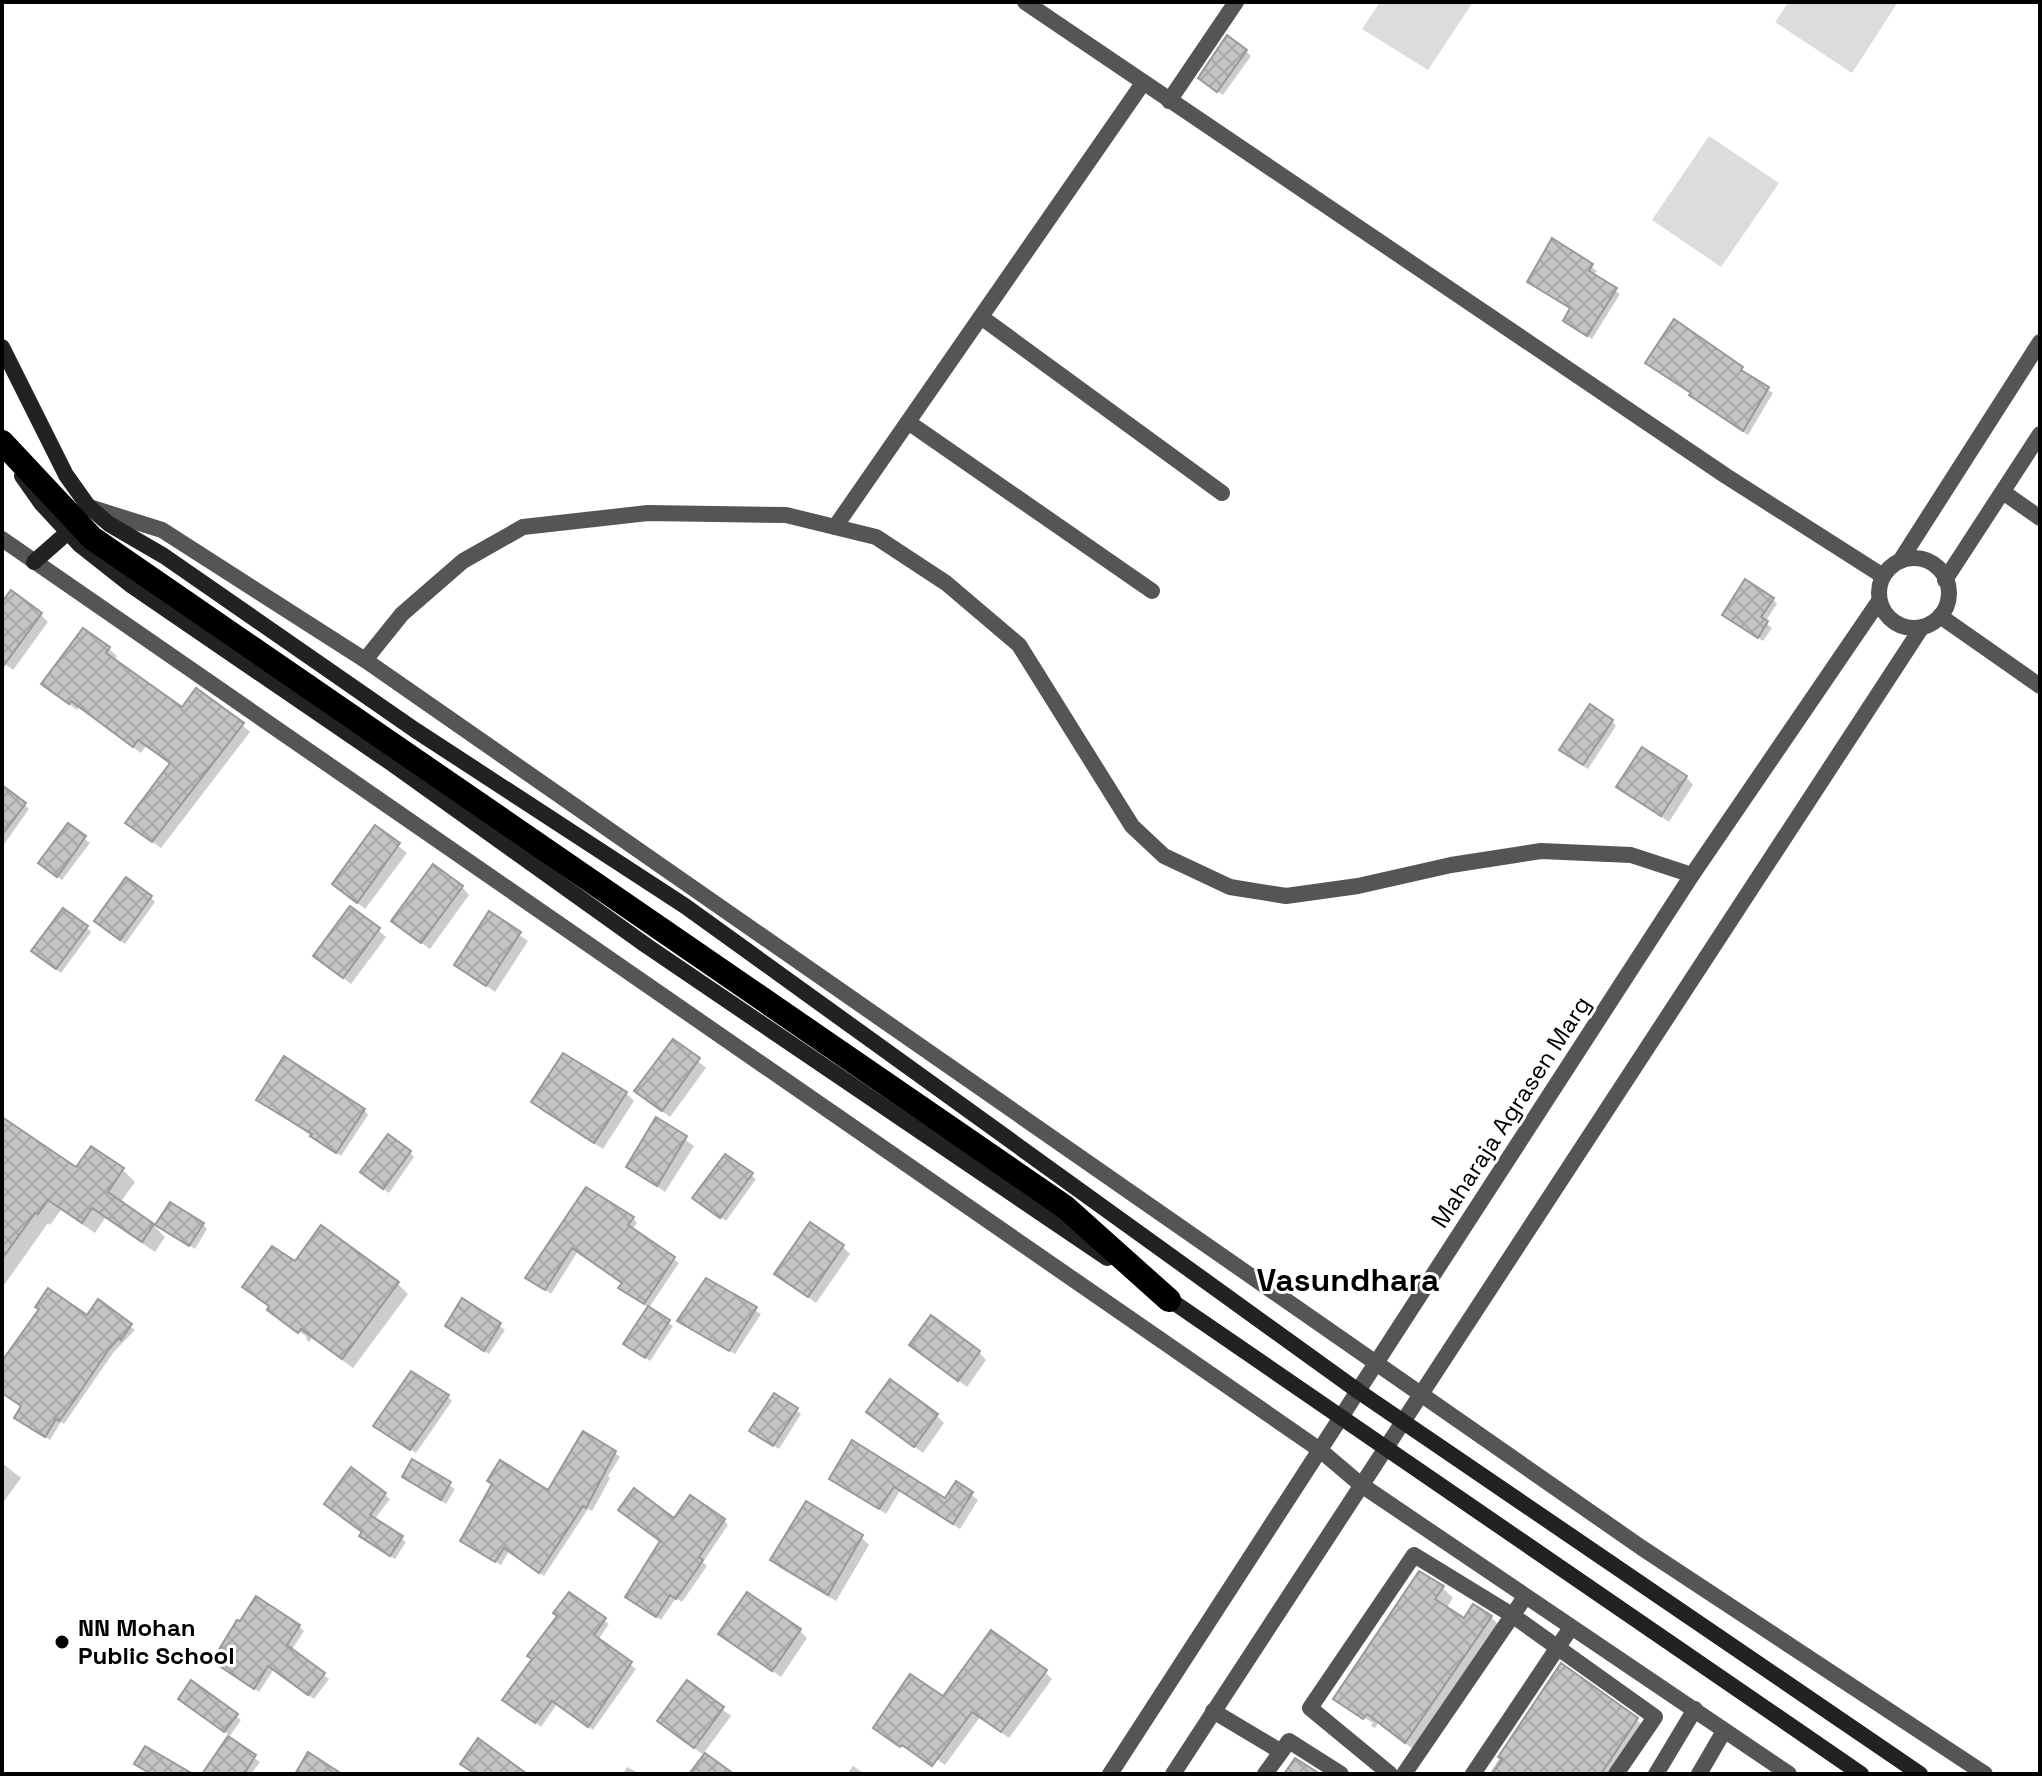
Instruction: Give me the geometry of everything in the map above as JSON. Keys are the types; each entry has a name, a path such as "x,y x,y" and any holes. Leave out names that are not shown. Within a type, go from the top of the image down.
{"highway":[{"path":"2,442 92,538 1065,1207 1169,1300"}],"main road":[{"path":"2,347 66,475 88,506 109,524 164,556 415,730 685,906 1358,1391 1920,1774"},
{"path":"2,449 41,503 80,545 132,586 391,763 647,946 1385,1446 1861,1774"},
{"path":"41,503 66,475"},
{"path":"34,562 68,532"}],"street":[{"path":"1025,2 1726,476 1883,576"},
{"path":"1169,101 1236,2"},
{"path":"835,527 1143,83"},
{"path":"981,317 1222,493"},
{"path":"1922,627 1900,626 1891,620 1879,601 1883,576 1900,561 2040,342"},
{"path":"908,422 1152,591"},
{"path":"1945,580 2040,434"},
{"path":"2003,492 2040,518"},
{"path":"88,506 162,530 365,660 1642,1548 1985,1774"},
{"path":"365,660 402,614 463,561 523,527 648,513 786,515 876,537 946,583 1019,645 1132,826 1164,856 1230,887 1286,896 1358,886 1451,865 1541,851 1631,855 1692,875"},
{"path":"2,539 1320,1450 1360,1484 1570,1629 1789,1774"},
{"path":"1173,1774 1922,627 1940,616 1948,596 1945,580 1934,565 1924,560 1900,561"},
{"name":"Maharaja Agrasen Marg","path":"1110,1774 1692,875 1879,601"},
{"path":"1940,616 2040,686"},
{"path":"1390,1774 1310,1708 1414,1555 1512,1615 1655,1717 1616,1774"},
{"path":"1404,1774 1525,1597"},
{"path":"1473,1774 1570,1629"},
{"path":"1656,1774 1695,1709"},
{"path":"1213,1711 1280,1751"},
{"path":"1699,1774 1724,1731"},
{"path":"1265,1774 1286,1743 1292,1741 1341,1774"}],"shaded area":[{"path":"1380,2 1473,2 1428,70 1362,29"},
{"path":"1789,2 1898,2 1852,73 1775,22"},
{"path":"1709,136 1779,183 1721,267 1652,220"}],"building":[{"path":"1227,35 1247,50 1217,92 1198,78"},
{"path":"1552,238 1593,264 1589,271 1617,288 1587,336 1563,321 1570,308 1527,282"},
{"path":"1674,319 1743,367 1741,370 1769,387 1743,431 1645,363"},
{"path":"1745,579 1774,598 1761,617 1768,621 1758,638 1722,615"},
{"path":"11,590 42,613 2,668 2,602"},
{"path":"83,628 110,647 106,653 182,707 196,688 244,723 152,842 125,823 170,763 138,740 133,747 71,701 69,704 41,684"},
{"path":"1590,704 1613,720 1583,765 1559,750"},
{"path":"1642,747 1687,776 1661,816 1616,787"},
{"path":"2,785 26,803 2,835"},
{"path":"68,823 86,836 57,877 38,863"},
{"path":"375,825 400,843 357,903 332,884"},
{"path":"433,864 463,886 421,943 391,921"},
{"path":"126,877 152,896 120,940 94,921"},
{"path":"350,906 380,928 343,978 313,956"},
{"path":"63,908 88,926 56,969 31,951"},
{"path":"489,911 521,932 486,986 454,965"},
{"path":"673,1039 700,1058 662,1111 634,1091"},
{"path":"563,1053 627,1092 594,1143 531,1102"},
{"path":"284,1056 365,1109 336,1153 310,1136 312,1134 256,1100"},
{"path":"2,1117 76,1167 91,1146 124,1168 108,1192 154,1224 142,1242 92,1208 82,1223 48,1200 2,1259"},
{"path":"656,1117 687,1136 657,1186 626,1167"},
{"path":"388,1134 411,1151 383,1189 360,1172"},
{"path":"725,1154 753,1173 720,1218 692,1198"},
{"path":"586,1187 634,1217 628,1225 675,1257 644,1304 618,1288 622,1283 572,1248 545,1290 525,1278"},
{"path":"170,1202 204,1223 189,1246 155,1225"},
{"path":"810,1222 844,1245 808,1297 774,1274"},
{"path":"321,1225 399,1282 342,1359 301,1329 298,1333 267,1310 269,1306 242,1287 272,1246 295,1261"},
{"path":"706,1278 757,1307 729,1351 677,1321"},
{"path":"48,1288 87,1315 98,1299 132,1324 121,1340 119,1338 109,1349 45,1437 14,1418 21,1406 2,1393 2,1361 39,1309 35,1307"},
{"path":"462,1298 501,1323 484,1351 445,1326"},
{"path":"648,1306 670,1320 645,1358 623,1344"},
{"path":"931,1315 980,1351 958,1381 909,1345"},
{"path":"411,1371 449,1395 410,1450 373,1426"},
{"path":"890,1379 938,1414 914,1447 866,1412"},
{"path":"774,1393 798,1408 773,1446 749,1431"},
{"path":"583,1431 616,1451 586,1508 583,1506 539,1573 504,1548 495,1562 460,1541 492,1484 487,1481 500,1460 548,1490"},
{"path":"852,1440 945,1498 956,1481 973,1492 953,1524 894,1487 879,1509 829,1479"},
{"path":"412,1459 451,1482 441,1500 402,1477"},
{"path":"351,1467 386,1493 370,1515 403,1536 390,1556 359,1536 362,1532 324,1504"},
{"path":"634,1488 674,1518 690,1495 725,1519 699,1557 703,1560 676,1599 670,1595 656,1617 625,1597 660,1541 618,1510"},
{"path":"806,1501 863,1535 828,1595 770,1560"},
{"path":"1419,1571 1444,1586 1435,1599 1464,1618 1473,1604 1492,1616 1405,1743 1367,1714 1363,1719 1333,1699"},
{"path":"569,1592 606,1618 594,1635 632,1662 588,1727 552,1701 535,1723 502,1700 532,1659 527,1656 557,1616 553,1613"},
{"path":"747,1592 801,1629 772,1671 718,1634"},
{"path":"256,1596 300,1625 287,1645 325,1673 308,1695 268,1666 254,1689 212,1661"},
{"path":"991,1630 1047,1670 1001,1732 972,1712 932,1766 873,1728 910,1674 943,1696"},
{"path":"1561,1663 1638,1718 1601,1774 1492,1774 1502,1759 1498,1757"},
{"path":"191,1680 238,1714 224,1732 178,1699"},
{"path":"687,1680 724,1707 694,1748 657,1721"},
{"path":"228,1736 256,1755 244,1774 202,1774"},
{"path":"478,1738 527,1774 475,1774 460,1764"},
{"path":"145,1746 193,1774 151,1774 134,1764"},
{"path":"308,1752 342,1774 295,1774"},
{"path":"705,1753 734,1774 689,1774"},
{"path":"1295,1758 1320,1774 1284,1774"}],"place":[{"name":"NN Mohan Public School","path":"62,1642"}],"district":[{"name":"Vasundhara","path":"1348,1280"}]}
